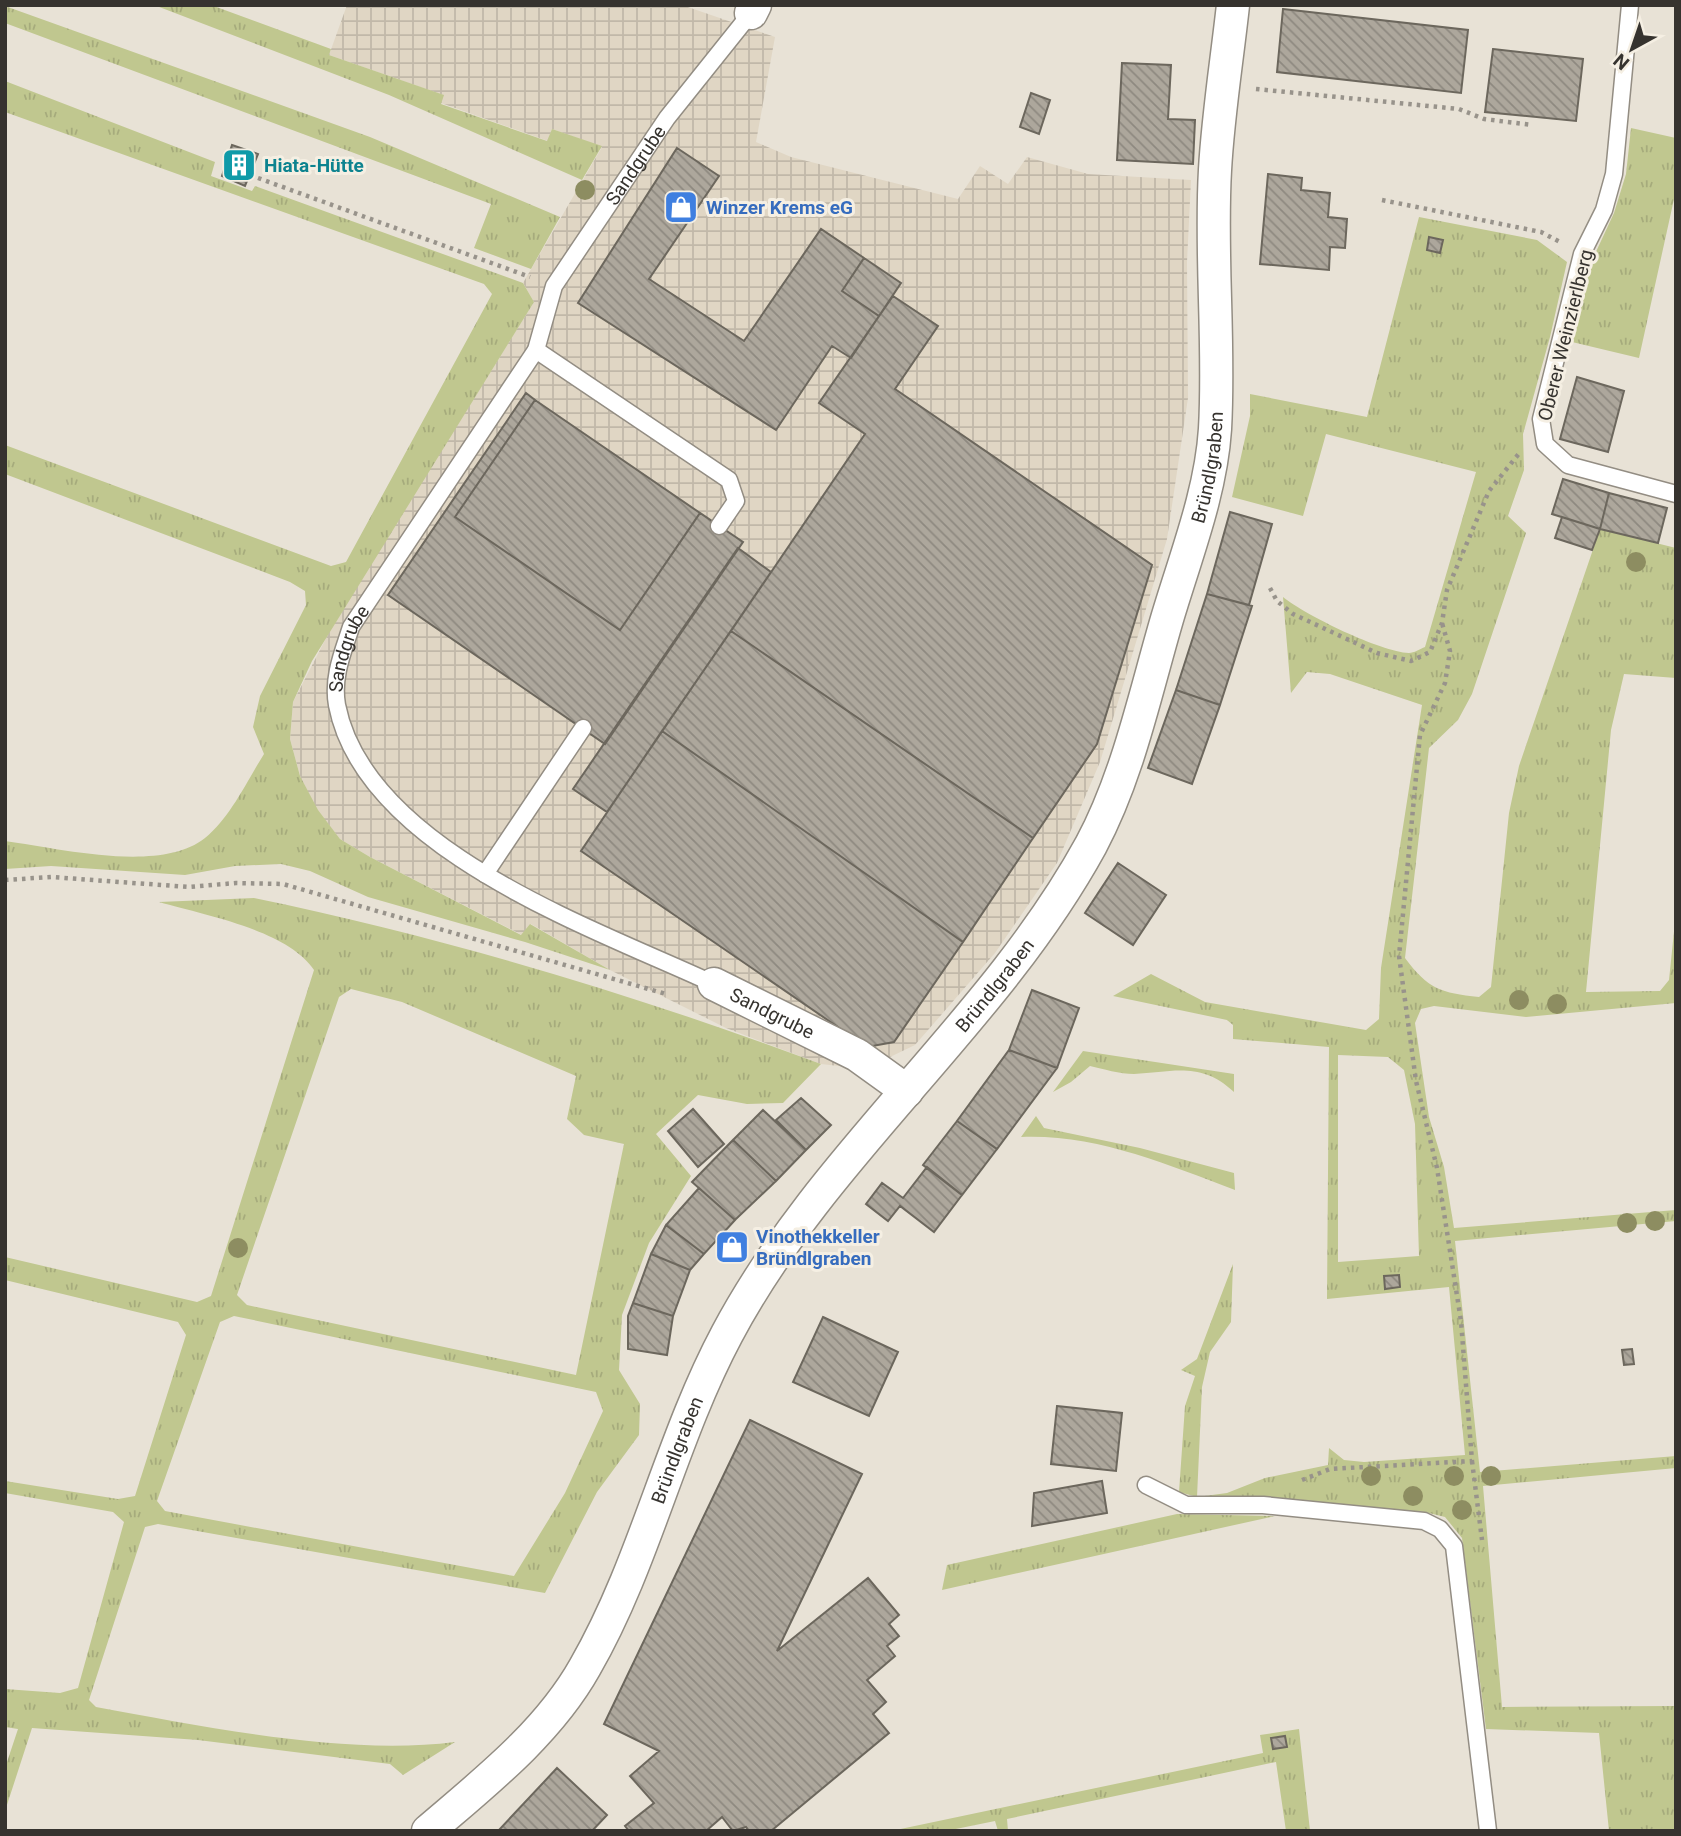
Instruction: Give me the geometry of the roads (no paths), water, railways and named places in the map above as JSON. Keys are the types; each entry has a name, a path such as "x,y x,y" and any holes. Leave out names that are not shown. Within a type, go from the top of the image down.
{"street":[{"name":"Bründlgraben","path":"428,1831 479,1788 538,1730 583,1672 609,1620 688,1420 727,1333 776,1255 821,1193 944,1051 1050,911 1093,842 1124,766 1202,502 1215,432 1215,169 1233,5"},
{"name":"Sandgrube","path":"714,984 857,1055 907,1091"}],"lane":[{"name":"Oberer Weinzierlberg","path":"1630,5 1614,174 1604,210 1582,254 1541,419 1545,444 1568,465 1676,494"},
{"name":"Sandgrube","path":"714,984 606,937 485,874 416,824 382,792 353,749 337,704 337,668 351,627 536,350 554,286 667,118 753,9"},
{"path":"536,350 729,480 736,501 719,526"},
{"path":"485,874 583,728"},
{"path":"1146,1485 1186,1506 1263,1505 1424,1521 1440,1529 1454,1546 1488,1831"}],"place":[{"name":"Hiata-Hütte","path":"239,165"},
{"name":"Winzer Krems eG","path":"681,207"},
{"name":"Vinothekkeller Bründlgraben","path":"732,1247"}]}
